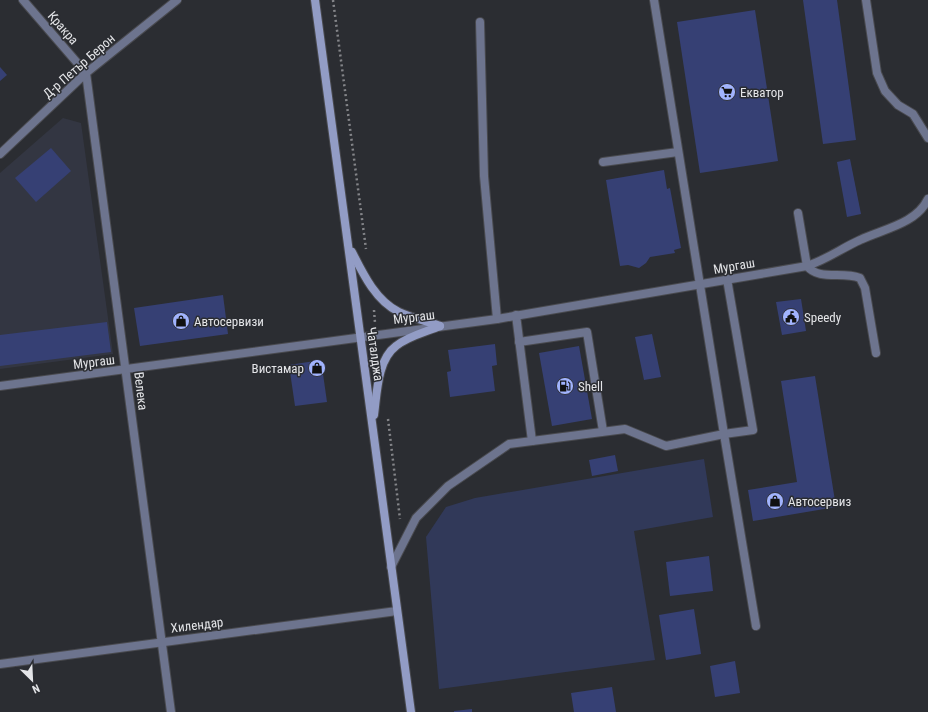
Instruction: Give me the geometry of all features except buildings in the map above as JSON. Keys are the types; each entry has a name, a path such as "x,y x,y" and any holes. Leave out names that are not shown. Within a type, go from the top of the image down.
{"main road":[{"name":"Чаталджа","path":"315,0 411,712"},
{"path":"349,247 371,286 390,306 399,312 440,326"},
{"path":"373,425 382,371 388,354 395,346 406,340 440,326"}],"street":[{"name":"Кракра","path":"23,0 86,72"},
{"name":"Д-р Петър Берон","path":"0,154 86,72 177,0"},
{"path":"654,0 756,626"},
{"path":"866,0 877,73 885,91 898,105 913,114 928,138"},
{"path":"480,22 484,176 497,319"},
{"name":"Велека","path":"86,72 171,712"},
{"path":"603,162 678,152"},
{"name":"Мургаш","path":"0,386 126,370 361,336 497,319 807,266 829,257 861,239 905,222 924,209 928,199"},
{"path":"798,214 807,266 812,272 819,274 850,274 860,278 865,288 876,352"},
{"path":"391,567 416,518 448,486 509,444 624,429 666,446 724,434 753,430 727,279"},
{"path":"516,315 532,441"},
{"path":"519,342 587,332 603,431"},
{"name":"Хилендар","path":"0,664 397,611"}],"path":[{"path":"333,0 349,112"}],"shaded area":[{"path":"63,118 81,123 113,354 0,369 0,173"},
{"path":"704,459 713,517 634,531 655,660 439,689 426,537 446,507 475,498"}],"place":[{"name":"Екватор","path":"727,92"},
{"name":"Speedy","path":"791,317"},
{"name":"Автосервизи","path":"181,321"},
{"name":"Вистамар","path":"317,368"},
{"name":"Shell","path":"565,386"},
{"name":"Автосервиз","path":"775,501"}]}
